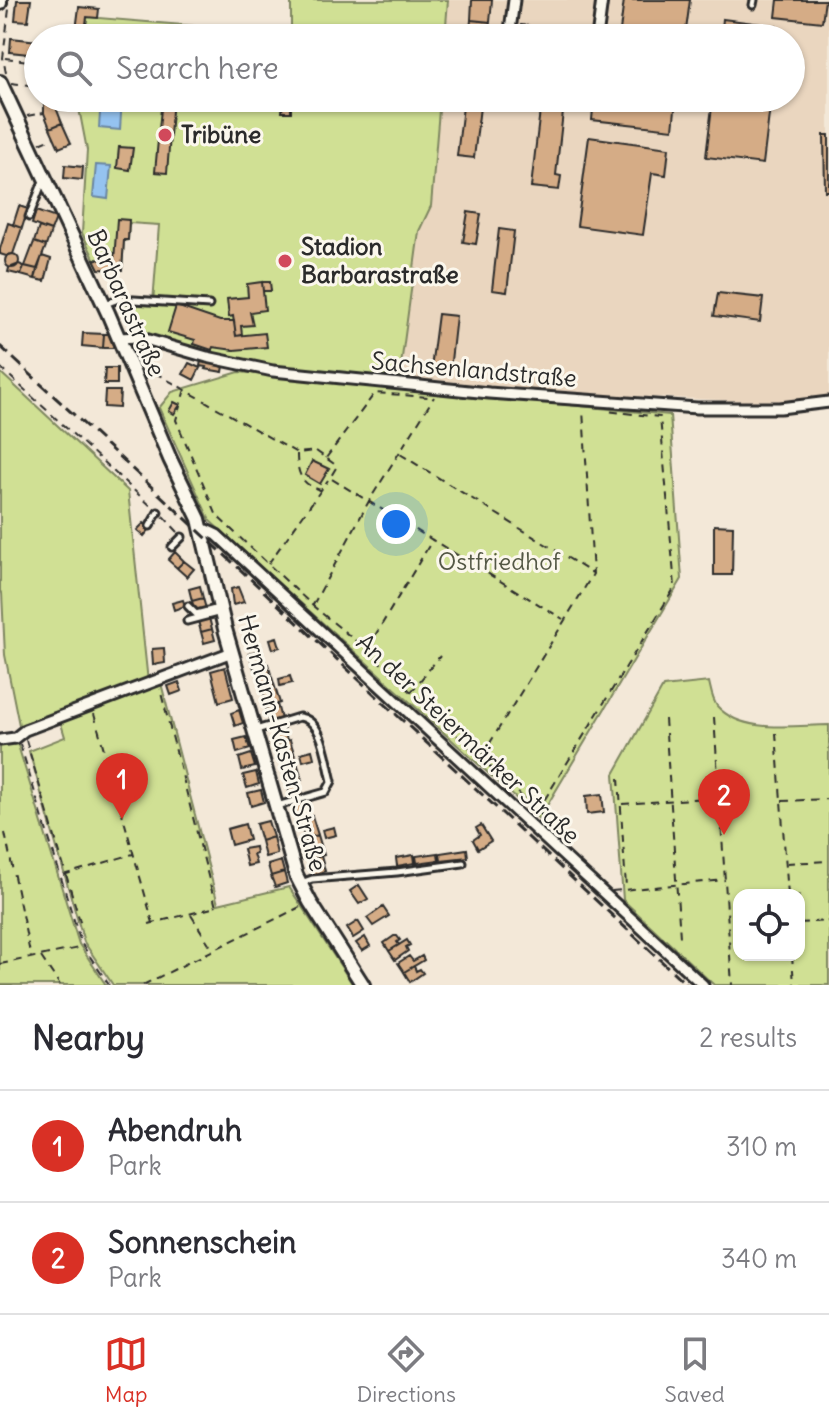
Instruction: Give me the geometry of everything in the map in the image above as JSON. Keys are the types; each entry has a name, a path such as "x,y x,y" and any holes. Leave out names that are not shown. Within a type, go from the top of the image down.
{"street":[{"path":"511,24 514,0"},
{"path":"599,24 602,0"},
{"name":"Barbarastraße","path":"7,84 45,178 202,528 205,545"},
{"name":"Sachsenlandstraße","path":"119,338 138,337 207,357 273,371 489,393 697,408 780,408 829,402"},
{"name":"An der Steiermärker Straße","path":"202,528 217,535 703,985"},
{"name":"Hermann-Kasten-Straße","path":"205,545 220,610 300,883 363,985"},
{"path":"0,740 232,652"}],"lane":[{"path":"29,217 45,178"},
{"path":"104,305 119,299 209,305"},
{"path":"150,526 158,512"},
{"path":"172,547 182,537"},
{"path":"188,606 196,614 220,610"},
{"path":"187,621 220,610"},
{"path":"256,730 299,717 317,725 332,781 326,792 276,807"},
{"path":"300,883 312,879 463,863"}],"path":[{"path":"7,84 3,58 9,6 16,7"},
{"path":"21,60 22,53"},
{"path":"3,58 24,60"},
{"path":"26,116 44,113"},
{"path":"43,154 38,143 54,137"},
{"path":"131,364 142,365 297,453 316,451 337,466 268,564"},
{"path":"0,367 182,537"},
{"path":"185,389 176,420 217,516 313,606 367,650 553,826 543,837"},
{"path":"313,606 369,501 434,397 375,393 326,458"},
{"path":"481,757 593,574 583,409"},
{"path":"537,812 675,587 660,417 599,410"},
{"path":"297,453 297,472 309,487 321,490"},
{"path":"400,453 593,574"},
{"path":"330,478 563,619"},
{"path":"367,650 433,539"},
{"path":"410,693 440,656"},
{"path":"92,705 151,924 216,907 158,680"},
{"path":"714,717 732,985"},
{"path":"665,719 680,937"},
{"path":"776,733 787,889"},
{"path":"21,734 82,928"},
{"path":"21,734 84,947 109,985"},
{"path":"619,778 626,888"},
{"path":"621,804 719,797"},
{"path":"781,801 829,799"},
{"path":"5,833 31,958"},
{"path":"62,876 134,853"},
{"path":"785,864 829,861"},
{"path":"603,893 626,888 725,880"},
{"path":"143,985 304,905"},
{"path":"190,914 213,950"},
{"path":"805,923 829,921"},
{"path":"0,964 84,947"},
{"path":"41,956 60,985"},
{"path":"792,961 794,985"}],"shaded area":[{"path":"448,0 829,0 829,397 746,401 582,394 399,380 419,231 431,206 439,112 805,112 805,24 446,24"}],"green space":[{"path":"291,0 448,0 446,24 291,24"},
{"path":"87,17 171,24 86,24"},
{"name":"Stadion Barbarastraße","path":"80,112 439,112 431,206 419,231 399,380 274,368 199,352 135,331 121,302 153,303 159,225 129,223 122,270 99,269 82,233 87,150"},
{"path":"0,372 128,491 148,682 19,725 5,655 0,592"},
{"name":"Ostfriedhof","path":"239,372 670,415 682,579 539,819 210,521 159,408 172,392"},
{"path":"709,682 717,706 728,715 755,725 829,725 829,985 714,985 623,900 614,774 663,687"},
{"path":"161,683 218,904 289,887 353,985 113,985 84,942 29,751 65,737 60,720"},
{"path":"0,742 17,742 79,944 106,985 0,985"}],"water":[{"path":"100,112 121,112 120,130 99,128"},
{"path":"96,165 111,166 108,199 93,197"}],"building":[{"path":"17,0 31,0 28,21 15,20"},
{"path":"472,0 492,0 490,22 471,20"},
{"path":"624,0 690,0 687,24 621,24"},
{"path":"778,0 825,0 822,22 776,17"},
{"path":"79,7 99,9 98,18 87,17 86,24 77,24"},
{"path":"723,19 761,24 722,24"},
{"path":"471,20 490,22 490,24 471,24"},
{"path":"11,38 24,39 24,54 10,52"},
{"path":"58,112 62,123 50,128 44,113"},
{"name":"Tribüne","path":"161,112 172,112 167,173 155,172"},
{"path":"462,112 479,112 474,158 457,156"},
{"path":"540,112 563,112 556,175 561,176 559,190 531,187"},
{"path":"593,112 675,112 673,129 592,120"},
{"path":"711,112 769,112 763,164 706,157"},
{"path":"62,123 71,143 59,148 50,128"},
{"path":"824,135 829,135 829,191 825,191"},
{"path":"589,137 669,148 666,175 652,173 643,235 577,226"},
{"path":"119,147 133,148 130,170 117,168"},
{"path":"65,165 83,167 82,180 64,178"},
{"path":"19,206 28,209 22,228 13,225"},
{"path":"36,211 56,218 51,231 32,224"},
{"path":"468,212 481,214 476,244 463,242"},
{"path":"117,219 129,220 122,270 99,269 94,259 114,261"},
{"path":"8,223 22,228 13,254 6,256 0,254 0,249"},
{"path":"39,227 51,231 46,246 34,242"},
{"path":"499,229 514,231 507,292 492,290"},
{"path":"34,242 46,246 37,269 25,266"},
{"path":"12,254 19,261 12,268 5,261"},
{"path":"42,256 51,259 45,281 35,279"},
{"path":"19,264 24,266 21,275 8,272 9,268"},
{"path":"24,266 37,269 35,279 21,275"},
{"path":"262,282 270,282 271,291 263,291"},
{"path":"262,282 265,310 250,312 253,325 241,326 242,335 236,336 227,299 248,297 247,284"},
{"path":"718,293 763,298 760,322 714,316"},
{"path":"176,306 220,321 234,321 236,336 265,333 267,347 234,350 213,347 212,350 194,344 195,340 168,332"},
{"path":"438,314 456,316 450,370 431,368"},
{"path":"83,333 104,334 103,348 82,346"},
{"path":"104,334 109,334 114,348 103,348"},
{"path":"201,361 224,366 223,372 205,369 200,366"},
{"path":"189,363 200,368 194,380 183,374"},
{"path":"105,368 117,368 117,384 104,384"},
{"path":"105,391 120,391 119,408 104,407"},
{"path":"174,402 180,405 174,414 169,411"},
{"path":"312,461 329,469 320,484 305,475"},
{"path":"144,523 150,529 144,536 137,530"},
{"path":"714,525 733,526 732,575 714,575"},
{"path":"175,552 184,561 177,568 168,560"},
{"path":"184,561 194,569 187,577 177,568"},
{"path":"200,586 203,598 192,601 189,589"},
{"path":"238,587 244,602 233,605 231,589"},
{"path":"203,598 206,609 195,612 192,601"},
{"path":"183,600 185,606 174,610 172,603"},
{"path":"209,618 212,629 201,632 198,621"},
{"path":"212,629 215,640 204,643 201,632"},
{"path":"277,637 280,647 273,649 270,639"},
{"path":"164,648 165,663 153,665 152,649"},
{"path":"261,650 266,665 254,668 249,653"},
{"path":"268,664 274,684 262,687 256,668"},
{"path":"225,667 233,698 219,702 211,671"},
{"path":"290,676 292,683 280,686 279,679"},
{"path":"179,682 182,691 171,695 168,686"},
{"path":"274,684 280,703 267,707 262,687"},
{"path":"277,704 281,719 269,723 265,708"},
{"path":"239,710 243,723 235,726 231,713"},
{"path":"283,726 287,740 275,744 271,729"},
{"path":"246,737 250,749 237,753 234,740"},
{"path":"290,740 296,759 283,763 278,743"},
{"path":"312,750 314,758 303,761 301,753"},
{"path":"251,754 255,767 242,770 239,758"},
{"path":"296,759 302,779 289,783 283,763"},
{"path":"256,772 259,784 247,788 243,775"},
{"path":"299,780 303,795 291,798 287,784"},
{"path":"261,790 264,802 251,806 248,793"},
{"path":"602,794 604,812 587,814 586,796"},
{"path":"305,802 309,817 297,820 293,805"},
{"path":"312,816 318,835 305,839 299,820"},
{"path":"268,821 273,837 261,841 256,824"},
{"path":"245,824 249,840 231,845 227,829"},
{"path":"481,825 491,841 478,849 473,840 480,835 476,828"},
{"path":"334,827 336,835 324,838 322,830"},
{"path":"318,835 324,855 311,859 305,839"},
{"path":"273,837 277,854 265,857 261,841"},
{"path":"255,847 256,853 253,854 256,864 247,866 243,849"},
{"path":"467,849 468,857 441,860 440,853"},
{"path":"438,853 439,860 417,863 416,856"},
{"path":"414,855 415,863 397,866 396,858"},
{"path":"321,856 325,871 313,875 309,860"},
{"path":"281,861 284,872 271,876 268,865"},
{"path":"284,872 287,883 275,887 271,876"},
{"path":"359,885 368,899 359,904 350,891"},
{"path":"383,907 389,916 373,926 367,918"},
{"path":"358,921 364,931 353,938 347,928"},
{"path":"394,936 400,940 397,942 399,945 389,951 384,943"},
{"path":"365,937 370,946 362,951 356,943"},
{"path":"407,940 410,945 406,947 408,951 395,960 389,951"},
{"path":"409,956 413,961 422,956 424,960 404,972 398,963"},
{"path":"414,966 416,971 420,969 423,973 410,982 404,972"}],"railway":[{"path":"0,346 687,985"}],"place":[{"name":"Tribüne","path":"165,135"},
{"name":"Stadion Barbarastraße","path":"285,261"},
{"name":"Abendruh","path":"122,819"},
{"name":"Sonnenschein","path":"724,835"}]}
